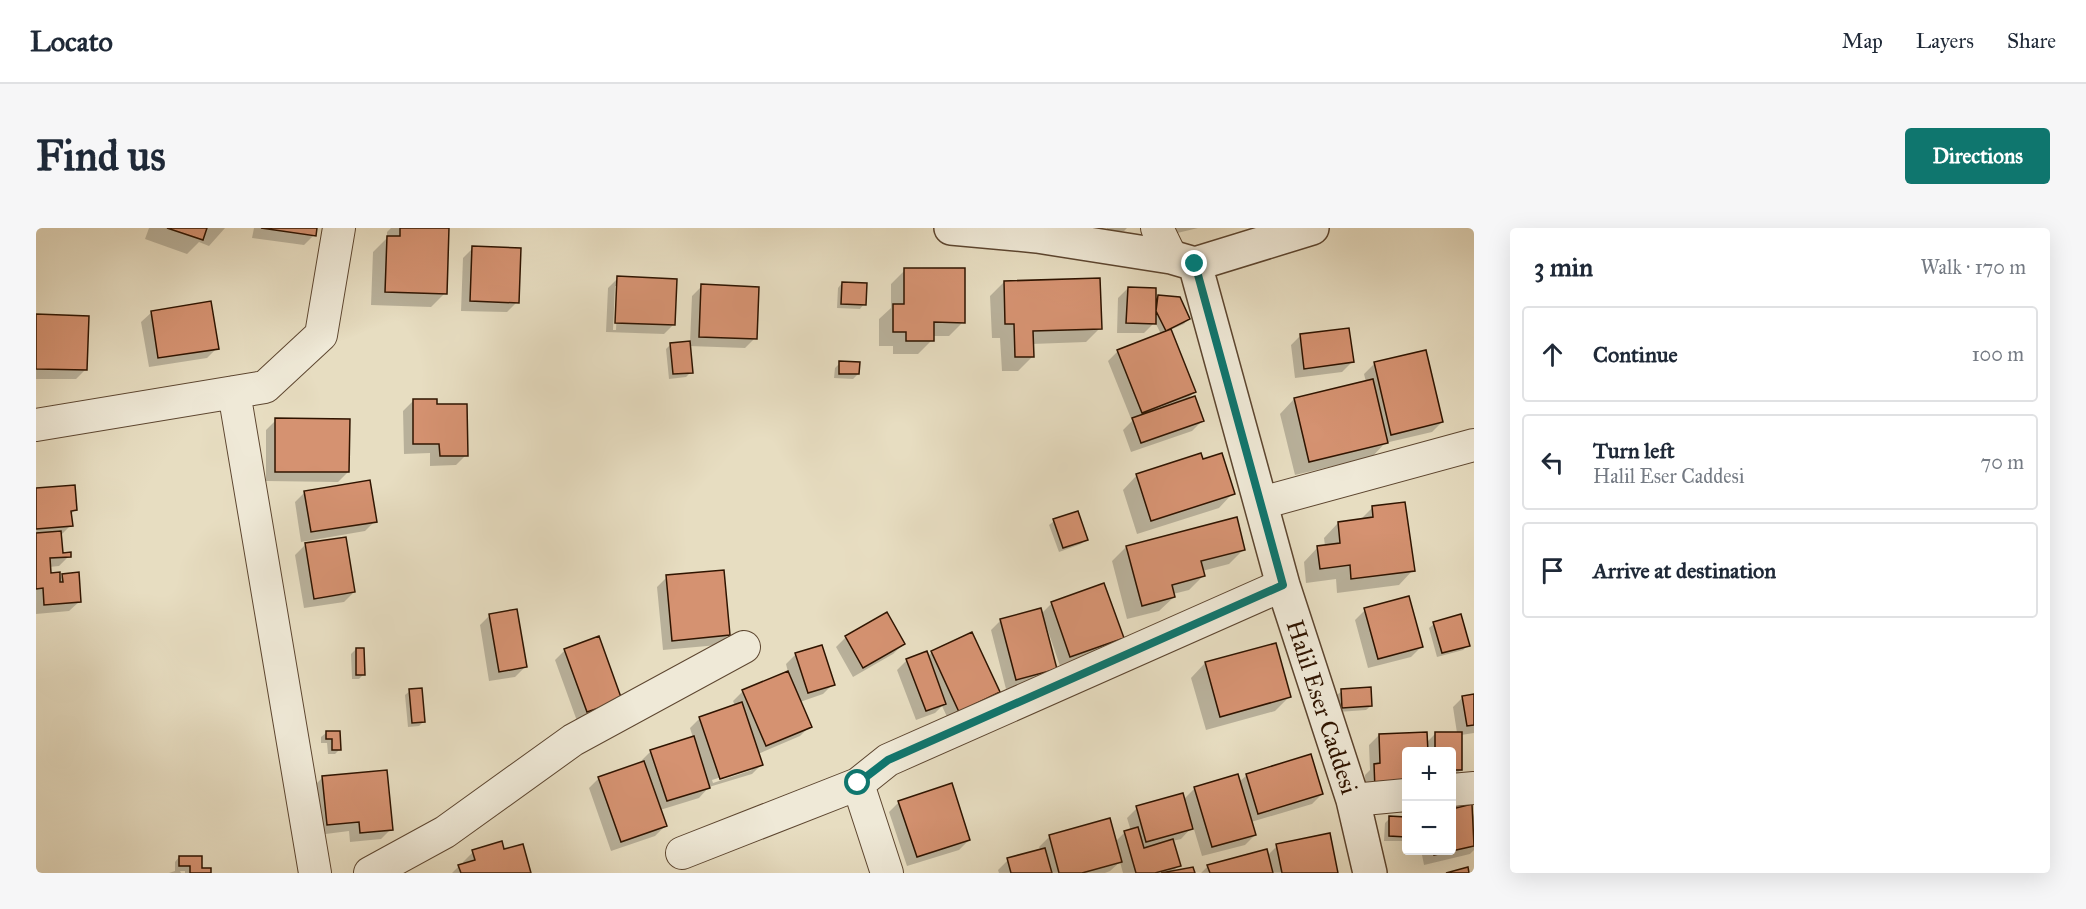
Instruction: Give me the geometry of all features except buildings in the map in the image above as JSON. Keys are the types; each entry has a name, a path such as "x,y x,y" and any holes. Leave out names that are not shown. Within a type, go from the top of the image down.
{"street":[{"path":"36,425 265,387 321,335 339,228"},
{"path":"951,228 1035,232 1174,250 1312,228"},
{"name":"Halil Eser Caddesi","path":"1174,250 1261,503 1283,585 1353,801 1370,873"},
{"path":"234,392 315,873"},
{"path":"1261,503 1474,445"},
{"path":"681,853 858,783 888,760 1283,585"},
{"path":"370,873 445,832 573,740 744,647"},
{"path":"858,783 887,873"},
{"path":"1456,790 1474,788"},
{"path":"1353,801 1402,796"}],"route":[{"path":"858,783 888,760 1283,585 1195,264"}]}
